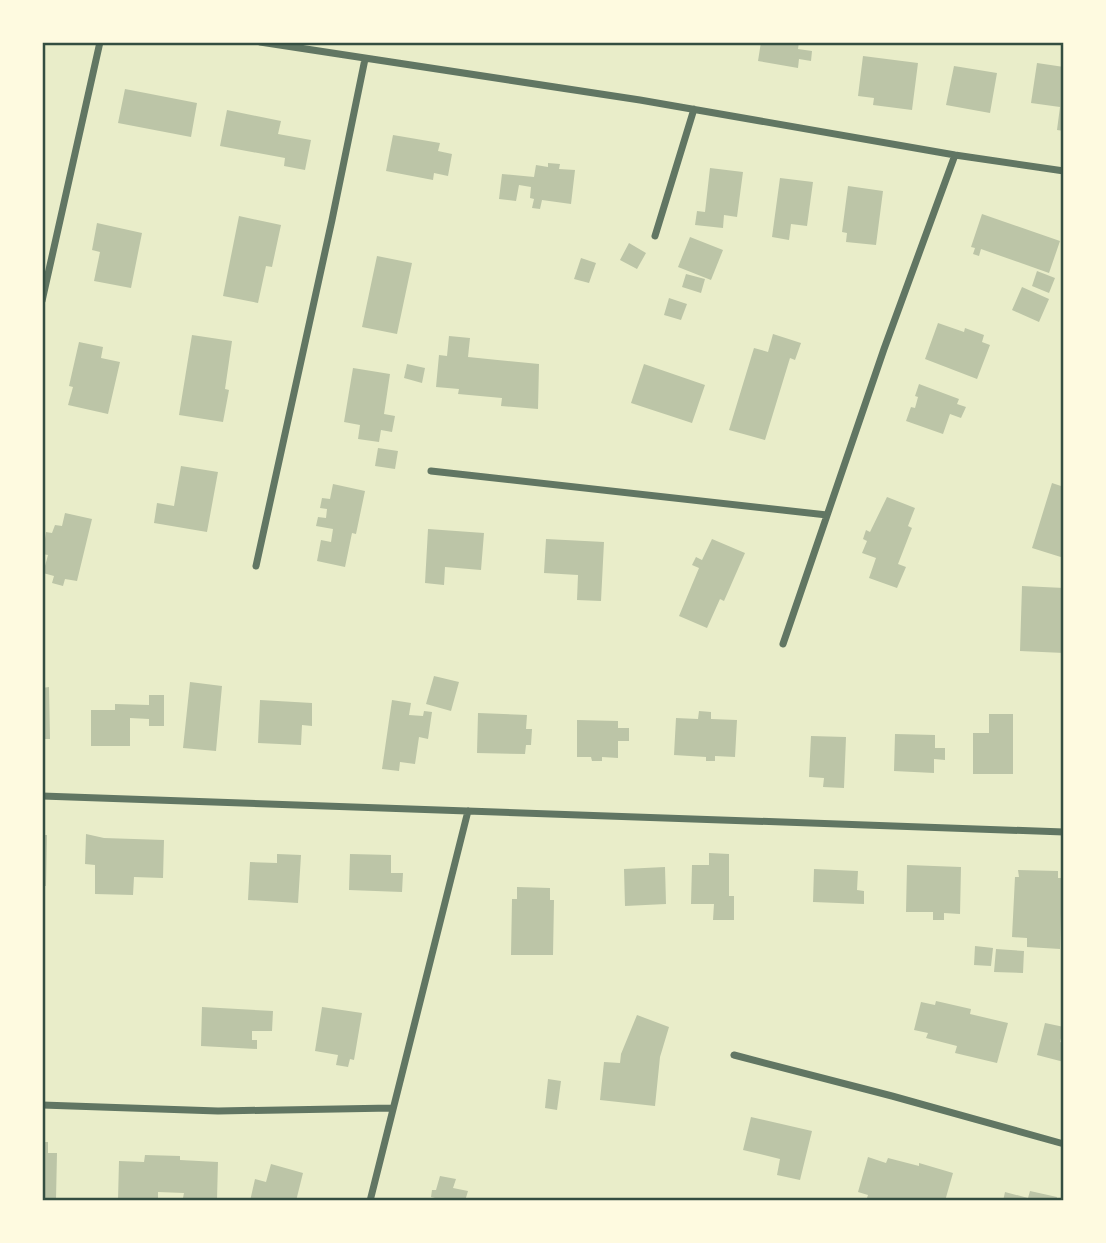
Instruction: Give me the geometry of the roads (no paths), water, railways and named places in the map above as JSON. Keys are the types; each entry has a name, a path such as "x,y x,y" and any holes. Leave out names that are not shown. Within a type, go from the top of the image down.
{"street":[{"path":"42,301 100,42"},
{"path":"260,42 694,109 955,155 1064,171"},
{"path":"256,566 365,59"},
{"path":"655,236 694,109"},
{"path":"783,644 955,155"},
{"path":"430,471 827,515"},
{"path":"42,796 1064,832"},
{"path":"370,1201 468,811"},
{"path":"734,1055 1064,1144"},
{"path":"42,1105 218,1111 392,1108"}]}
